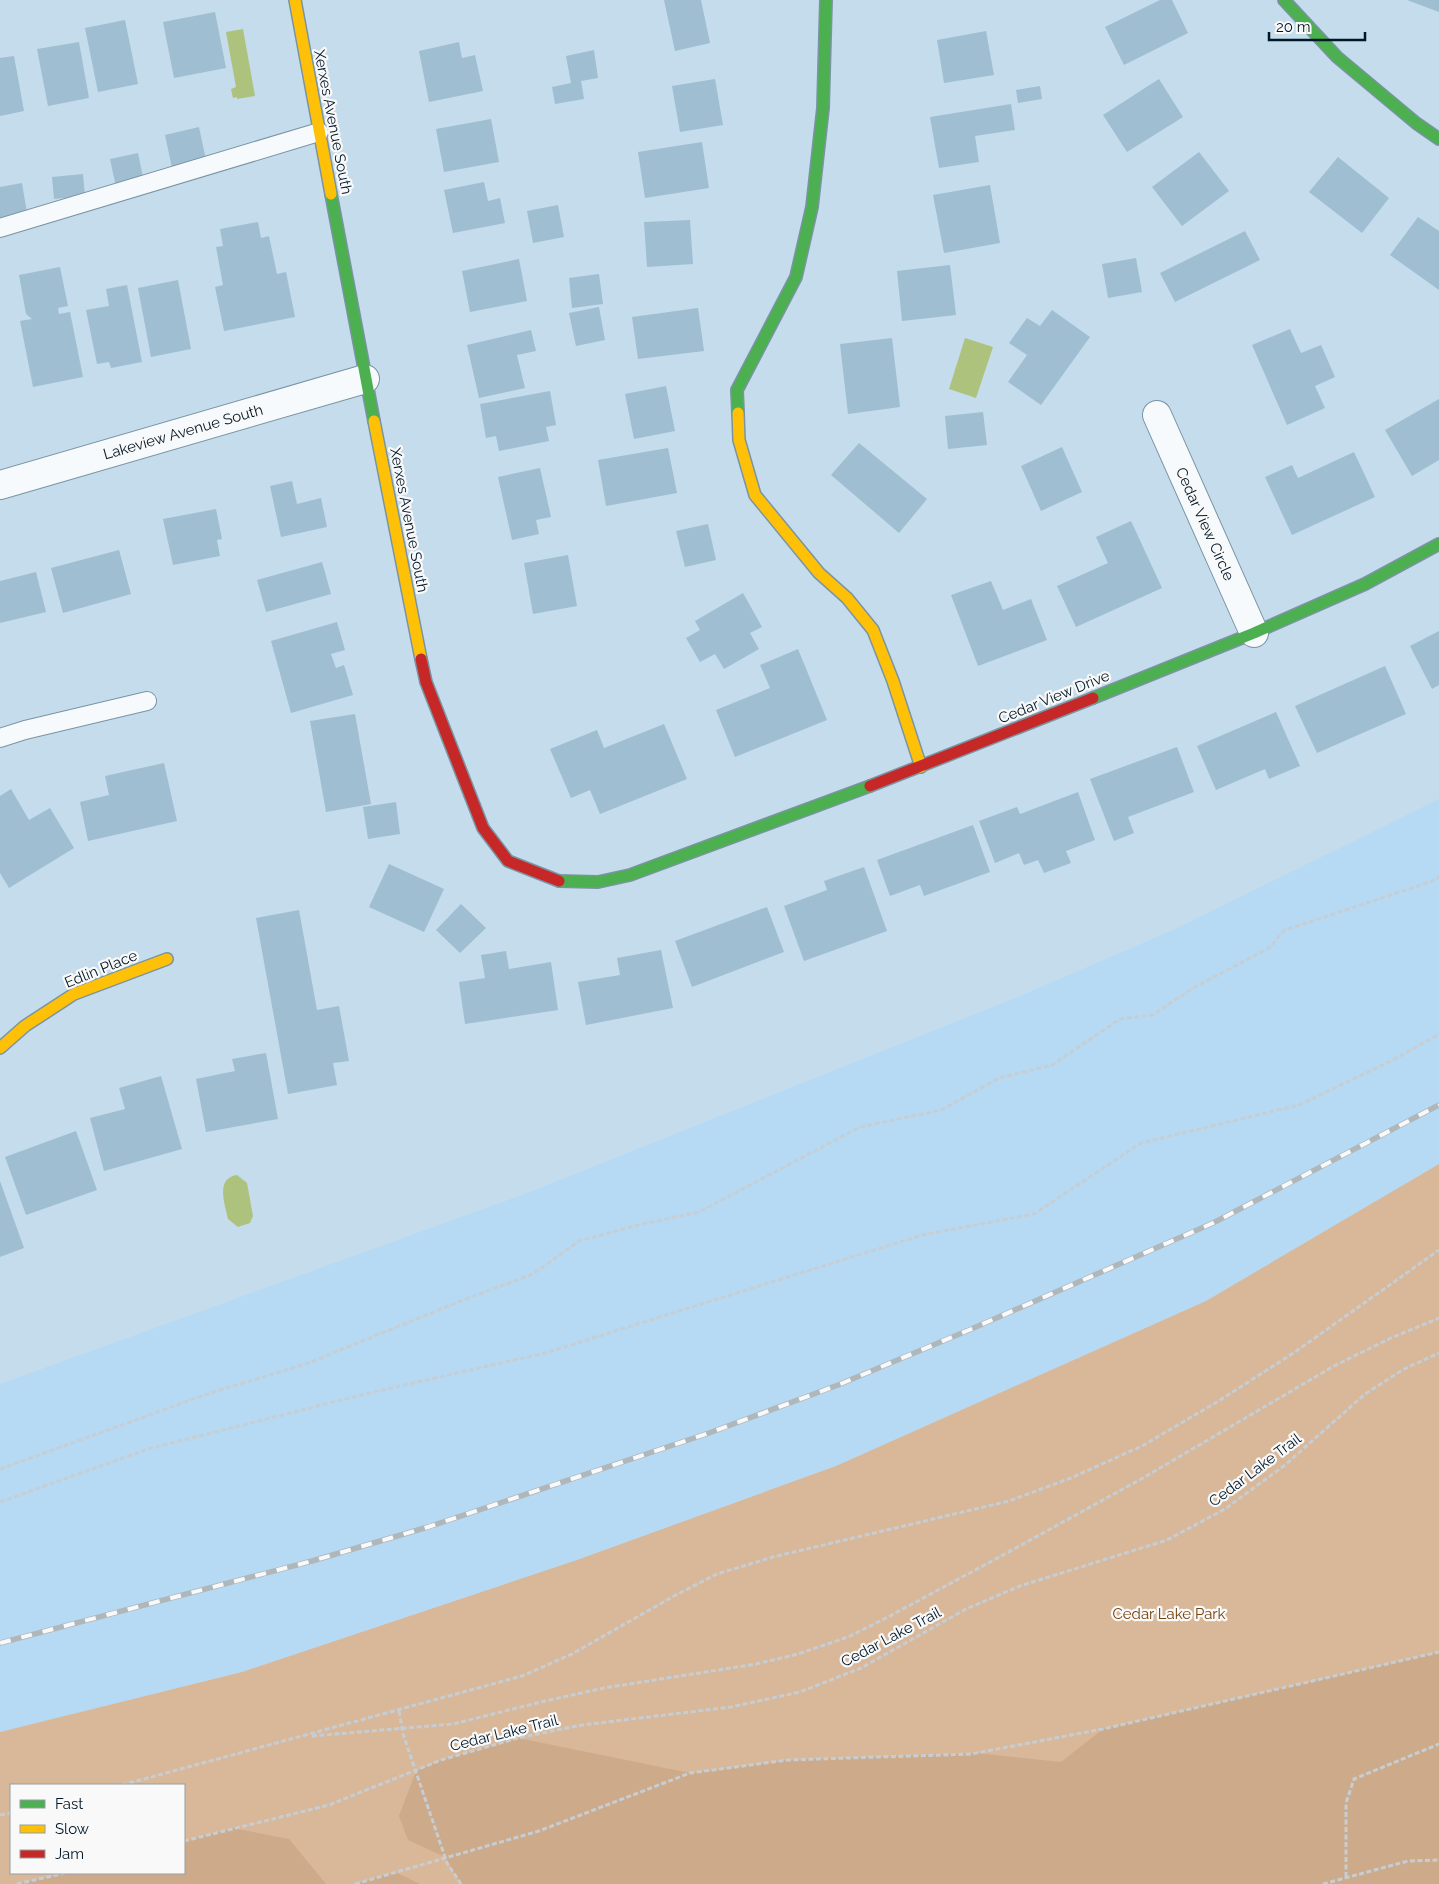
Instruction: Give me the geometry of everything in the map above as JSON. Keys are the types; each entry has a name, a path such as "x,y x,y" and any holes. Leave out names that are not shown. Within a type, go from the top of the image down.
{"street":[{"name":"Xerxes Avenue South","path":"295,0 365,379 426,682 483,828 508,861 560,882 598,882 630,875 672,861"},
{"path":"826,0 823,108 812,207 796,277 737,390 738,440 755,494 819,573 847,598 873,630 893,681 921,767"},
{"path":"1284,0 1337,56 1427,122 1439,139"},
{"name":"Lakeview Avenue South","path":"0,485 365,379"},
{"name":"Cedar View Circle","path":"1157,415 1254,633"},
{"name":"Cedar View Drive","path":"672,861 921,767 1254,633 1365,584 1439,544"},
{"name":"Edlin Place","path":"0,1048 25,1026 74,994 167,959"}],"lane":[{"path":"0,228 319,132"},
{"path":"0,738 25,730 147,701"}],"path":[{"path":"0,1469 213,1392 306,1364 458,1302 534,1274 579,1241 638,1225 699,1212 860,1127 941,1110 999,1078 1052,1065 1120,1019 1153,1015 1193,988 1268,948 1285,930 1430,882 1439,877"},
{"path":"0,1502 148,1449 365,1394 545,1353 922,1236 1034,1214 1141,1142 1299,1105 1393,1060 1439,1034"},
{"name":"Cedar Lake Trail","path":"126,1784 304,1737 522,1676 572,1654 674,1596 717,1574 773,1557 1009,1501 1070,1478 1142,1446 1218,1402 1295,1352 1439,1250"},
{"name":"Cedar Lake Trail","path":"304,1737 453,1724 604,1688 756,1664 798,1654 848,1637 1003,1556 1334,1366 1391,1338 1439,1318"},
{"name":"Cedar Lake Trail","path":"185,1841 329,1805 442,1760 518,1738 582,1725 731,1707 800,1692 861,1668 966,1609 1020,1586 1167,1540 1225,1509 1285,1465 1364,1394 1404,1369 1439,1353"},
{"path":"355,1884 539,1831 690,1773 788,1760 970,1754 1103,1729 1439,1652"},
{"path":"399,1711 402,1729 445,1857 460,1884"},
{"path":"1346,1877 1346,1803 1354,1778 1439,1744"},
{"path":"1323,1884 1408,1861 1439,1860"},
{"path":"17,1884 61,1874"}],"shaded area":[{"path":"243,29 255,96 237,99 237,97 233,98 231,89 236,87 226,32"},
{"path":"965,338 993,347 976,398 949,389"},
{"path":"1439,799 1439,1164 1206,1301 836,1466 577,1560 242,1672 0,1732 0,1384 527,1193 1015,998 1173,930"},
{"path":"237,1175 247,1183 253,1216 250,1223 238,1227 228,1219 223,1192 226,1181 230,1177"},
{"path":"1439,1652 1439,1884 461,1884 445,1857 408,1840 399,1816 416,1771 441,1760 518,1738 690,1773 788,1760 977,1753 1061,1762 1103,1729"},
{"path":"233,1828 289,1839 326,1884 17,1884 61,1874 185,1874 185,1841"},
{"path":"395,1872 420,1884 355,1884"}],"green space":[{"name":"Cedar Lake Park","path":"1439,1164 1439,1884 0,1884 0,1732 242,1672 577,1560 836,1466 1206,1301"}],"building":[{"path":"664,0 701,0 710,43 675,51"},
{"path":"1160,0 1172,0 1188,33 1124,65 1105,27"},
{"path":"1407,0 1439,0 1439,12"},
{"path":"215,12 226,68 174,78 163,22"},
{"path":"125,20 138,84 98,92 85,28"},
{"path":"986,31 994,75 944,83 937,40"},
{"path":"79,42 89,98 48,106 37,49"},
{"path":"459,42 462,58 475,55 483,91 429,102 419,51"},
{"path":"594,50 598,78 581,81 584,99 555,104 552,87 571,83 566,56"},
{"path":"14,56 24,111 0,116 0,58"},
{"path":"715,79 723,125 680,132 672,86"},
{"path":"1159,79 1183,117 1127,152 1103,115"},
{"path":"1040,86 1042,99 1018,103 1016,90"},
{"path":"1011,104 1015,130 975,136 979,162 939,168 930,117"},
{"path":"491,119 499,162 444,172 436,129"},
{"path":"199,127 206,160 172,168 165,135"},
{"path":"702,142 709,188 645,198 638,152"},
{"path":"1199,152 1229,191 1182,226 1152,187"},
{"path":"138,153 144,182 116,187 110,159"},
{"path":"1338,157 1389,198 1362,233 1309,192"},
{"path":"83,174 85,196 54,199 52,177"},
{"path":"484,182 488,201 500,198 505,223 453,233 444,190"},
{"path":"22,183 27,213 0,218 0,187"},
{"path":"990,185 1000,243 944,253 933,195"},
{"path":"558,205 564,237 533,243 527,211"},
{"path":"1418,217 1439,231 1439,290 1390,255"},
{"path":"690,220 693,264 647,267 644,222"},
{"path":"258,222 261,238 269,236 277,274 286,272 295,317 224,331 215,287 223,285 216,247 223,246 220,229"},
{"path":"1245,231 1260,260 1175,302 1160,273"},
{"path":"1136,258 1142,292 1108,298 1102,264"},
{"path":"519,259 527,301 470,312 462,271"},
{"path":"950,265 956,315 902,321 897,271"},
{"path":"60,267 68,306 58,308 59,314 70,312 83,377 33,387 20,321 32,319 26,314 19,275"},
{"path":"599,274 603,304 572,308 569,278"},
{"path":"178,280 191,349 151,357 138,288"},
{"path":"127,285 142,362 111,368 109,362 97,364 86,310 109,306 106,289"},
{"path":"599,307 605,340 576,346 569,313"},
{"path":"698,308 704,351 638,359 632,317"},
{"path":"1052,310 1090,337 1041,405 1008,382 1027,355 1009,343 1027,318 1040,326"},
{"path":"1290,329 1301,353 1321,345 1335,377 1315,386 1325,408 1287,425 1252,345"},
{"path":"531,330 536,351 517,355 525,388 479,398 467,345"},
{"path":"892,338 900,407 848,414 840,344"},
{"path":"666,386 675,431 634,439 625,394"},
{"path":"550,391 556,425 546,427 549,441 499,451 496,436 486,438 480,404"},
{"path":"1439,399 1439,460 1412,476 1385,430"},
{"path":"983,412 987,445 948,449 945,416"},
{"path":"859,443 927,499 899,533 831,475"},
{"path":"1062,447 1082,492 1041,511 1021,466"},
{"path":"668,448 677,493 606,506 598,460"},
{"path":"1354,452 1375,497 1292,535 1265,477 1292,465 1298,478"},
{"path":"540,468 551,517 536,520 539,534 512,540 498,477"},
{"path":"292,481 297,504 321,498 327,527 281,537 270,486"},
{"path":"216,509 222,539 217,540 220,556 173,565 163,519"},
{"path":"1131,521 1162,588 1076,627 1057,586 1108,563 1096,537"},
{"path":"708,524 716,560 685,567 676,531"},
{"path":"119,550 131,594 63,613 51,568"},
{"path":"568,555 577,606 533,614 524,563"},
{"path":"322,562 331,594 266,612 257,580"},
{"path":"36,572 46,612 0,623 0,581"},
{"path":"991,581 1003,610 1031,599 1047,640 978,666 951,595"},
{"path":"743,593 762,627 750,633 759,649 724,669 715,654 700,662 686,638 700,630 695,621"},
{"path":"337,622 345,650 331,654 336,668 344,665 353,695 291,713 271,641"},
{"path":"1439,631 1439,685 1432,689 1410,646"},
{"path":"798,649 827,720 735,757 716,710 770,688 760,665"},
{"path":"1385,666 1406,714 1317,753 1295,706"},
{"path":"1276,712 1300,766 1269,779 1265,769 1216,790 1197,746"},
{"path":"355,714 371,804 326,812 310,721"},
{"path":"664,724 687,779 600,814 590,790 571,798 550,749 597,730 604,748"},
{"path":"1177,747 1194,792 1128,817 1134,833 1114,841 1090,779"},
{"path":"164,763 177,821 88,841 80,802 109,795 105,776"},
{"path":"11,789 29,820 50,808 74,848 9,888 0,873 0,796"},
{"path":"1078,792 1095,840 1066,851 1071,863 1044,873 1038,860 1024,865 1019,853 995,863 979,821 1017,807 1020,814"},
{"path":"396,802 400,834 368,839 363,807"},
{"path":"973,825 990,872 924,896 920,885 890,896 877,860"},
{"path":"389,864 444,889 424,932 369,907"},
{"path":"864,867 887,931 804,961 784,906 827,890 824,881"},
{"path":"461,904 486,928 460,953 436,930"},
{"path":"767,907 784,952 692,987 675,941"},
{"path":"299,910 317,1010 339,1006 349,1061 333,1063 337,1085 288,1094 256,918"},
{"path":"661,950 673,1008 586,1025 578,982 620,975 617,958"},
{"path":"506,951 509,969 551,962 558,1010 465,1024 459,982 485,978 481,955"},
{"path":"266,1053 278,1119 206,1132 196,1079 235,1071 232,1059"},
{"path":"161,1076 182,1149 104,1171 90,1118 125,1109 119,1088"},
{"path":"76,1131 97,1190 26,1215 5,1157"},
{"path":"0,1181 24,1248 0,1257"}],"railway":[{"path":"0,1643 312,1561 428,1527 709,1433 838,1385 1213,1223 1439,1105"}],"traffic: fast":[{"path":"738,413 737,390 796,277 812,207 823,108 826,0"},
{"path":"1284,0 1337,57 1416,123 1439,139"},
{"path":"331,194 374,421"},
{"path":"1093,698 1254,633 1365,584 1439,544"},
{"path":"559,881 598,882 630,875 870,786"}],"traffic: slow":[{"path":"295,0 331,194"},
{"path":"738,413 739,440 755,495 819,573 847,598 873,630 893,681 921,767"},
{"path":"374,421 421,659"},
{"path":"0,1048 25,1026 74,994 167,959"}],"traffic: jam":[{"path":"421,659 426,682 483,828 508,861 559,881"},
{"path":"870,786 1093,698"}]}
